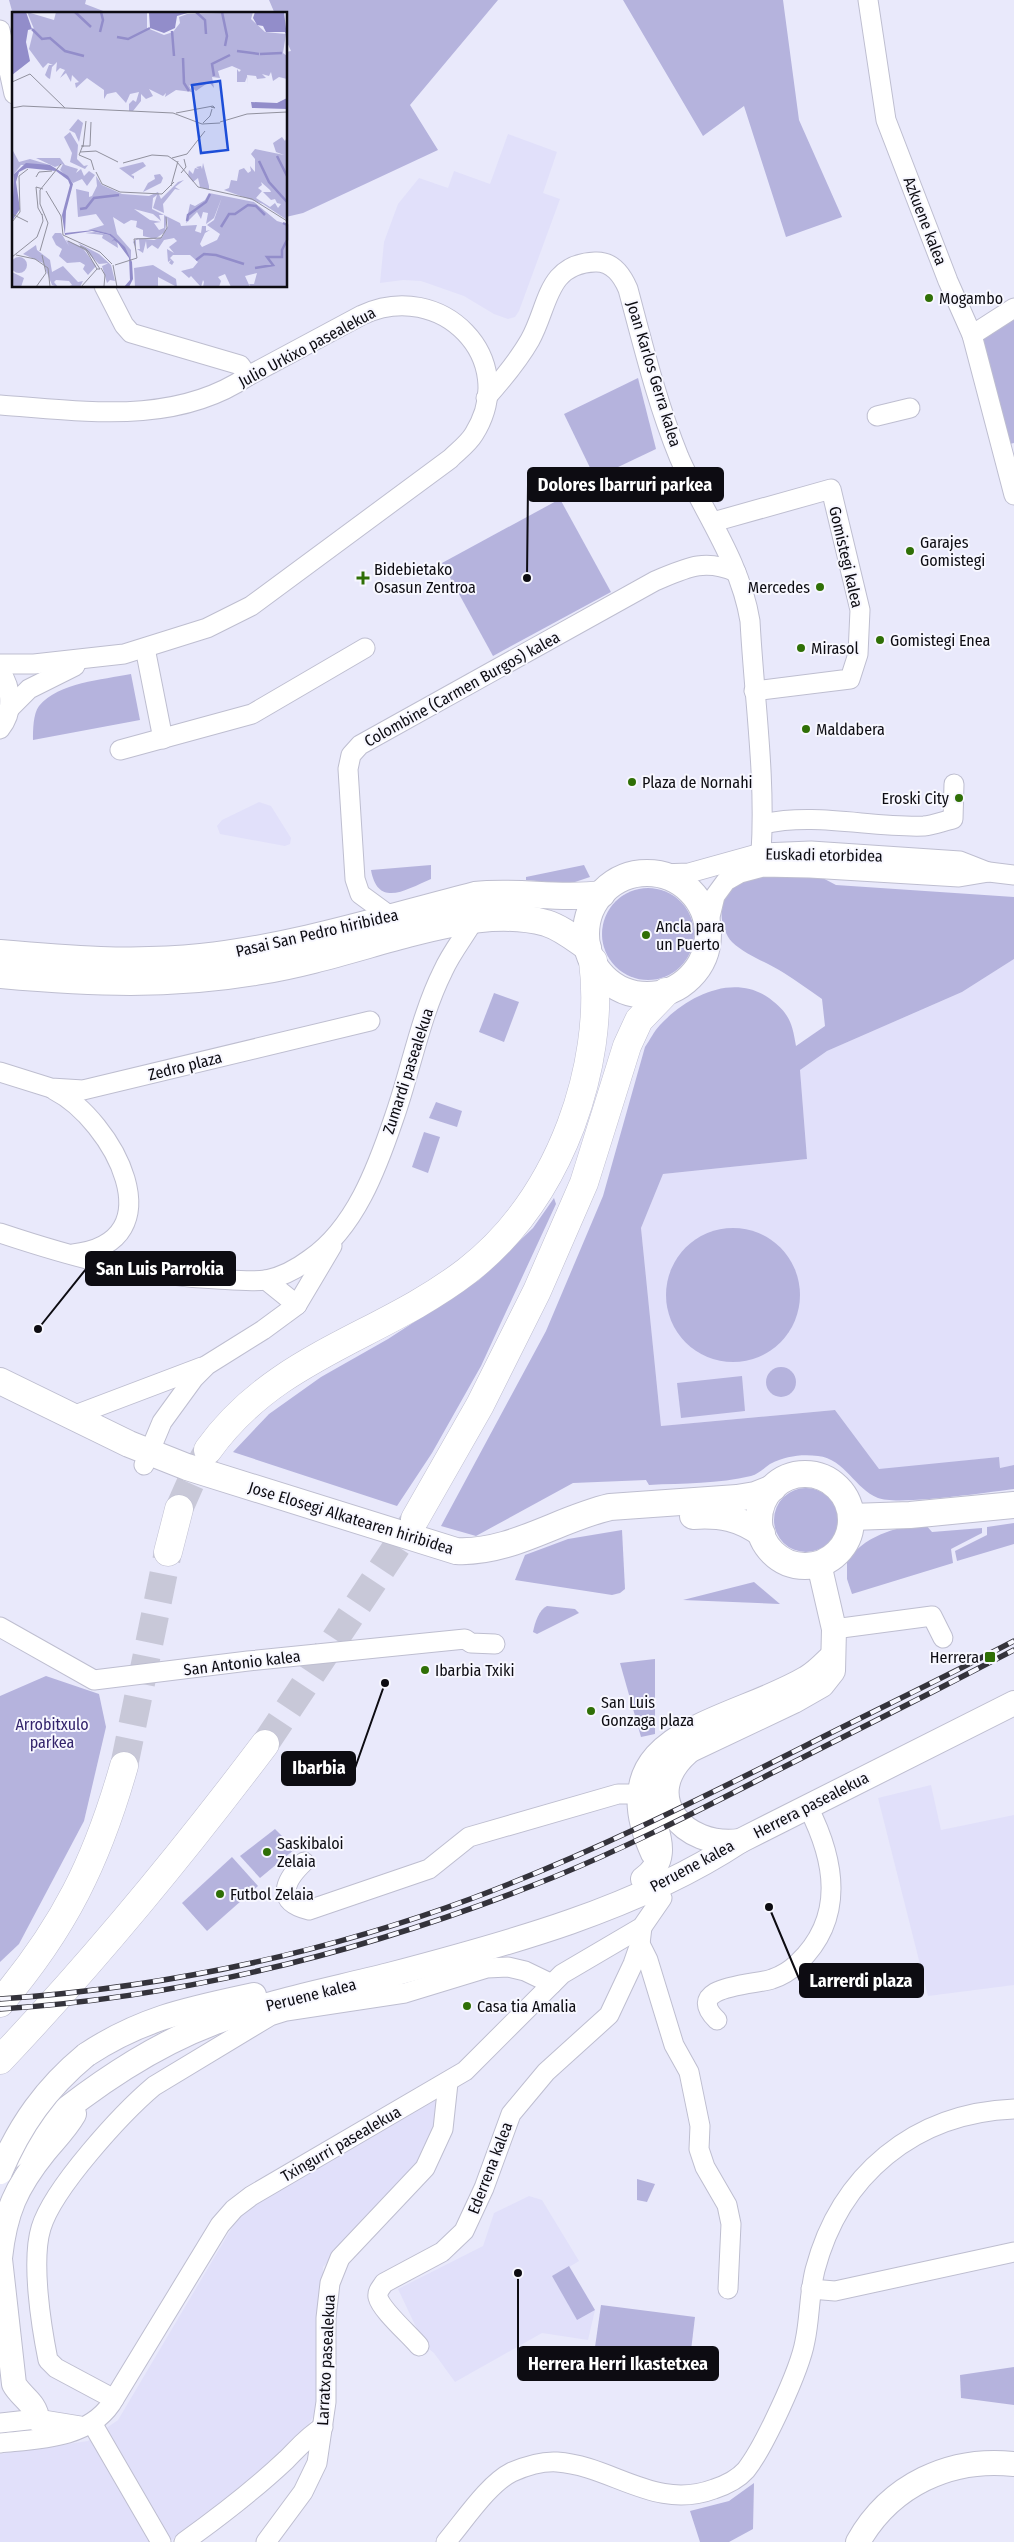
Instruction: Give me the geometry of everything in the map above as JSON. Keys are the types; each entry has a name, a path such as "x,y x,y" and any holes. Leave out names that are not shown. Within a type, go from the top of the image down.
{"highway":[{"path":"208,1450 234,1417 273,1384 316,1356 446,1286 485,1256 518,1223 555,1163 581,1095 594,1020 596,982 591,955"},
{"path":"415,1519 480,1405 541,1283 584,1183 628,1046 639,1020 666,992"},
{"path":"168,1552 179,1509"},
{"path":"0,2060 54,2004 139,1905 265,1744"},
{"path":"0,2003 44,1948 69,1909 91,1865 109,1818 124,1766"},
{"path":"0,2163 33,2136"}],"main road":[{"path":"643,873 660,874 677,881 692,892 702,907 708,925 706,950 700,965 691,977 666,992 649,995 632,993 616,986 603,975 591,955 587,925 595,903 602,894 626,877 643,873"},
{"name":"Pasai San Pedro hiribidea","path":"6,949 106,960 200,957 281,944 475,895 507,893 560,898 602,894"},
{"name":"Pasai San Pedro hiribidea","path":"0,975 134,984 189,980 262,971 474,920 514,918 548,924 562,930 591,955"},
{"name":"Jose Elosegi Alkatearen hiribidea","path":"0,1381 146,1459 219,1491 454,1563 488,1563 583,1528 629,1519 713,1515 738,1520 762,1534"},
{"name":"Jose Elosegi Alkatearen hiribidea","path":"0,1397 77,1437 146,1459 187,1467 442,1548 470,1552 499,1548 592,1511 610,1507 737,1498 755,1495 773,1488"},
{"path":"808,1474 821,1477 842,1492 848,1504 851,1517 846,1541 835,1554 819,1564 807,1566 784,1560 774,1554 762,1534 761,1509 773,1488 783,1480 795,1475 808,1474"},
{"path":"851,1517 910,1516 1014,1505"}],"street":[{"name":"Azkuene kalea","path":"868,0 886,120 948,281 972,335 1014,495"},
{"path":"0,30 12,85"},
{"name":"Joan Karlos Gerra kalea","path":"486,398 518,360 530,340 550,289 564,271 580,263 599,262 611,266 621,274 628,289 655,386 679,456 714,522 746,596 750,621 763,824 761,853"},
{"path":"105,288 124,325 131,333 240,365 248,376"},
{"name":"Julio Urkixo pasealekua","path":"0,405 100,413 164,409 232,388 248,376 378,308 397,305 414,305 446,316 470,338 478,351 484,367 486,398 480,422 474,434 450,459 262,598 207,628 145,648 97,658 34,664 0,664"},
{"path":"972,335 1014,308"},
{"path":"877,416 910,408"},
{"name":"Gomistegi kalea","path":"714,522 831,489 860,610 858,654 850,679 754,691"},
{"name":"Colombine (Carmen Burgos) kalea","path":"390,916 360,894 355,879 348,768 351,755 360,745 655,581 692,566 709,564 736,572"},
{"path":"145,648 163,739"},
{"path":"120,750 252,714 366,648"},
{"name":"Julio Urkixo pasealekua","path":"10,708 29,689 43,680 97,658"},
{"path":"0,671 8,687 10,708 0,729"},
{"path":"763,824 777,821 815,821 925,826 954,819 954,784"},
{"name":"Euskadi etorbidea","path":"660,874 688,873 761,853 811,851 960,861 989,872 1014,875"},
{"name":"Euskadi etorbidea","path":"708,925 715,896 726,881 740,873 763,868 810,868 959,877 989,872"},
{"name":"Zumardi pasealekua","path":"70,1417 207,1365 263,1330 297,1305 317,1274 372,1176 395,1118 427,1010 443,971 474,920"},
{"name":"Zedro plaza","path":"0,1072 51,1088 72,1091 93,1089 370,1021"},
{"path":"51,1088 70,1100 86,1115 116,1154 124,1172 130,1195 128,1212 120,1228 108,1242 90,1252 66,1255"},
{"path":"86,1115 85,1100 93,1089"},
{"name":"Zumardi pasealekua","path":"0,1232 66,1255 166,1276 266,1280 297,1267 311,1258 334,1237 344,1224"},
{"path":"266,1280 297,1305"},
{"name":"Zumardi pasealekua","path":"146,1459 162,1422 207,1365"},
{"path":"643,1880 650,1875 659,1861 650,1810 651,1788 661,1769 678,1756 822,1685 833,1671 834,1640 819,1564"},
{"path":"711,1860 697,1861 656,1847 639,1821 636,1794 638,1782 644,1766 662,1746 682,1733 806,1676 834,1640 932,1616 943,1638"},
{"name":"San Antonio kalea","path":"1,1627 94,1680 248,1661 465,1639 471,1643 495,1644"},
{"name":"Herrera pasealekua","path":"682,1827 709,1841 740,1841 1014,1703"},
{"path":"613,1905 624,1894 675,1870 685,1858 685,1839 682,1827 670,1808 668,1787 674,1768 688,1752"},
{"path":"304,1862 293,1873 286,1885 288,1899 296,1907 309,1910 429,1869 470,1837 618,1794 636,1794"},
{"path":"717,2020 709,2008 709,2001 714,1993 721,1988 772,1979 786,1972 807,1954 821,1930 830,1903 832,1875 826,1848 808,1807"},
{"name":"Peruene kalea","path":"0,2172 17,2135 50,2088 86,2055 129,2029 161,2017 348,1973 537,1921 605,1897 685,1858 740,1841"},
{"name":"Peruene kalea","path":"33,2136 84,2095 150,2054 211,2023 248,2010 391,1974 521,1937 613,1905 711,1860 740,1841"},
{"name":"Txingurri pasealekua","path":"0,2443 63,2435 87,2425 106,2411 220,2225 234,2209 251,2196 448,2083 465,2071 552,1984 580,1962 641,1936 658,1905"},
{"path":"641,1936 674,2045 689,2072 700,2126 699,2149 705,2167 727,2205 731,2224 728,2289"},
{"name":"Ederrena kalea","path":"419,2346 384,2307 378,2298 379,2291 384,2283 442,2252 464,2231 484,2188 511,2114 546,2072 608,2015 616,2003 641,1936"},
{"path":"114,2399 56,2368 48,2360 36,2262 37,2244 41,2226 61,2189 138,2099 154,2086 279,2012 398,1995 487,1968 508,1967 525,1971 552,1984"},
{"name":"Larratxo pasealekua","path":"266,2542 303,2492 316,2463 323,2426 327,2346 326,2318 330,2283 340,2258 425,2168 443,2129 448,2083"},
{"path":"21,2441 30,2435 37,2419 34,2407 18,2392 14,2384 0,2259 3,2231 15,2193 34,2165 72,2119 84,2095"},
{"path":"446,2542 491,2489 510,2473 534,2464 556,2462 583,2467 648,2491 667,2494 687,2496 727,2485 744,2472 756,2457 802,2356 811,2289 827,2232 837,2211 856,2185 876,2164 914,2134 940,2124 988,2112 1014,2109"},
{"path":"811,2289 835,2291 1014,2252"},
{"path":"0,2423 37,2419 87,2425 161,2542"},
{"path":"184,2542 239,2500 286,2460 308,2436 323,2426"},
{"path":"858,2542 879,2512 906,2489 923,2478 943,2469 979,2463 1014,2464"}],"shaded area":[{"path":"508,134 557,152 543,193 560,199 519,311 515,317 508,319 494,314 464,296 421,281 403,280 380,283 384,242 398,204 419,178 448,188 454,171 490,184"},
{"path":"259,802 271,806 291,838 290,844 285,846 220,834 217,826 222,820"},
{"path":"1014,959 1014,1465 1000,1468 999,1457 879,1470 835,1410 661,1426 641,1228 663,1174 807,1159 800,1070 827,1051 962,992"},
{"path":"931,1785 941,1830 1014,1815 1014,1985 928,1996 878,1798"},
{"path":"442,2091 426,2156 323,2267 320,2407 284,2460 226,2509 168,2542 0,2542 0,2454 88,2441 118,2420 240,2214"},
{"path":"529,2196 542,2200 579,2261 569,2267 595,2310 588,2340 542,2333 455,2382 434,2353 425,2346 398,2289 483,2246 494,2213"}],"green space":[{"path":"9,0 86,0 85,4 106,12 12,12"},
{"path":"269,0 498,0 410,105 438,150 303,213 288,217 288,52 291,51 288,44 288,12 274,12"},
{"path":"623,0 783,0 799,120 842,217 786,237 744,106 703,136"},
{"path":"1014,314 1014,443 1005,445 978,338"},
{"path":"638,378 656,449 595,478 564,414"},
{"path":"560,499 611,592 493,656 442,563"},
{"path":"131,674 140,720 33,740 36,713 39,706 48,698 69,687 82,683"},
{"path":"431,865 431,879 395,893 387,893 380,889 375,882 371,870"},
{"path":"584,865 590,877 575,882 559,883 526,880 526,877"},
{"path":"771,873 813,873 836,885 1014,897 1014,959 962,992 827,1051 800,1070 807,1159 663,1174 641,1228 661,1426 835,1410 879,1469 999,1457 1000,1468 1014,1465 1014,1489 944,1498 888,1500 870,1494 843,1468 827,1458 806,1455 788,1457 776,1461 754,1475 739,1479 649,1485 646,1480 573,1483 476,1536 441,1526 546,1331 603,1196 645,1047 656,1030 671,1014 683,1005 711,991 726,988 741,988 755,991 776,1003 789,1019 796,1046 825,1026 822,999 784,973 738,947 727,935 722,918 726,896 734,885 745,879"},
{"path":"648,888 666,892 680,902 690,916 694,934 690,952 680,966 666,976 648,980 630,976 616,966 606,952 602,934 606,916 616,902 630,892"},
{"path":"494,993 519,1002 504,1042 479,1032"},
{"path":"436,1102 462,1111 457,1127 429,1118"},
{"path":"424,1132 440,1137 428,1173 412,1167"},
{"path":"554,1198 556,1204 481,1366 432,1453 397,1506 233,1452 269,1414 321,1377 388,1339 479,1280 533,1228"},
{"path":"733,1228 759,1233 781,1247 795,1269 800,1295 795,1321 781,1343 759,1357 733,1362 707,1357 685,1343 671,1321 666,1295 671,1269 685,1247 707,1233"},
{"path":"781,1367 792,1371 796,1382 792,1393 781,1397 770,1393 766,1382 770,1371"},
{"path":"742,1376 745,1411 681,1418 677,1383"},
{"path":"806,1488 824,1494 832,1502 838,1520 832,1538 824,1546 806,1552 788,1546 780,1538 774,1520 780,1502 788,1494"},
{"path":"1014,1523 1014,1544 957,1561 955,1551 987,1535 987,1527"},
{"path":"925,1524 932,1532 982,1528 982,1533 951,1549 953,1563 852,1594 847,1579 847,1563 845,1563 861,1546 881,1534"},
{"path":"622,1530 625,1589 620,1593 612,1595 515,1580 525,1555 568,1539"},
{"path":"754,1582 780,1604 683,1600"},
{"path":"547,1606 575,1609 579,1613 537,1634 533,1632 536,1620"},
{"path":"655,1659 655,1734 641,1737 620,1663"},
{"name":"Arrobitxulo parkea","path":"46,1676 99,1694 106,1727 84,1821 19,1944 0,1962 0,1696"},
{"name":"Saskibaloi Zelaia","path":"275,1829 295,1849 260,1878 240,1856"},
{"name":"Futbol Zelaia","path":"232,1857 258,1886 207,1931 182,1903"},
{"path":"637,2179 655,2184 647,2202 637,2200"},
{"path":"569,2266 595,2310 577,2320 552,2276"},
{"path":"601,2305 695,2317 689,2367 594,2354"},
{"path":"1014,2367 1014,2405 961,2398 960,2375"},
{"path":"754,2483 753,2529 729,2542 700,2542 690,2511 729,2501"}],"tunnel":[{"path":"179,1509 194,1475 208,1450"},
{"path":"265,1744 415,1519"},
{"path":"124,1766 168,1552"}],"railway":[{"path":"0,1999 120,1986 240,1965 358,1936 473,1898 558,1864 682,1807 1014,1641"},
{"path":"0,2009 71,2003 213,1981 352,1947 487,1903 554,1877 638,1840 1014,1650"}],"place":[{"name":"Mogambo","path":"929,298"},
{"name":"Garajes Gomistegi","path":"910,551"},
{"name":"Bidebietako Osasun Zentroa","path":"363,578"},
{"name":"Dolores Ibarruri parkea","path":"527,578"},
{"name":"Mercedes","path":"820,587"},
{"name":"Gomistegi Enea","path":"880,640"},
{"name":"Mirasol","path":"801,648"},
{"name":"Maldabera","path":"806,729"},
{"name":"Plaza de Nornahi","path":"632,782"},
{"name":"Eroski City","path":"959,798"},
{"name":"Ancla para un Puerto","path":"646,935"},
{"name":"San Luis Parrokia","path":"38,1329"},
{"name":"Herrera","path":"990,1657"},
{"name":"Ibarbia Txiki","path":"425,1670"},
{"name":"Ibarbia","path":"385,1683"},
{"name":"San Luis Gonzaga plaza","path":"591,1711"},
{"name":"Saskibaloi Zelaia","path":"267,1852"},
{"name":"Futbol Zelaia","path":"220,1894"},
{"name":"Larrerdi plaza","path":"769,1907"},
{"name":"Casa tia Amalia","path":"467,2006"},
{"name":"Herrera Herri Ikastetxea","path":"518,2273"}]}
